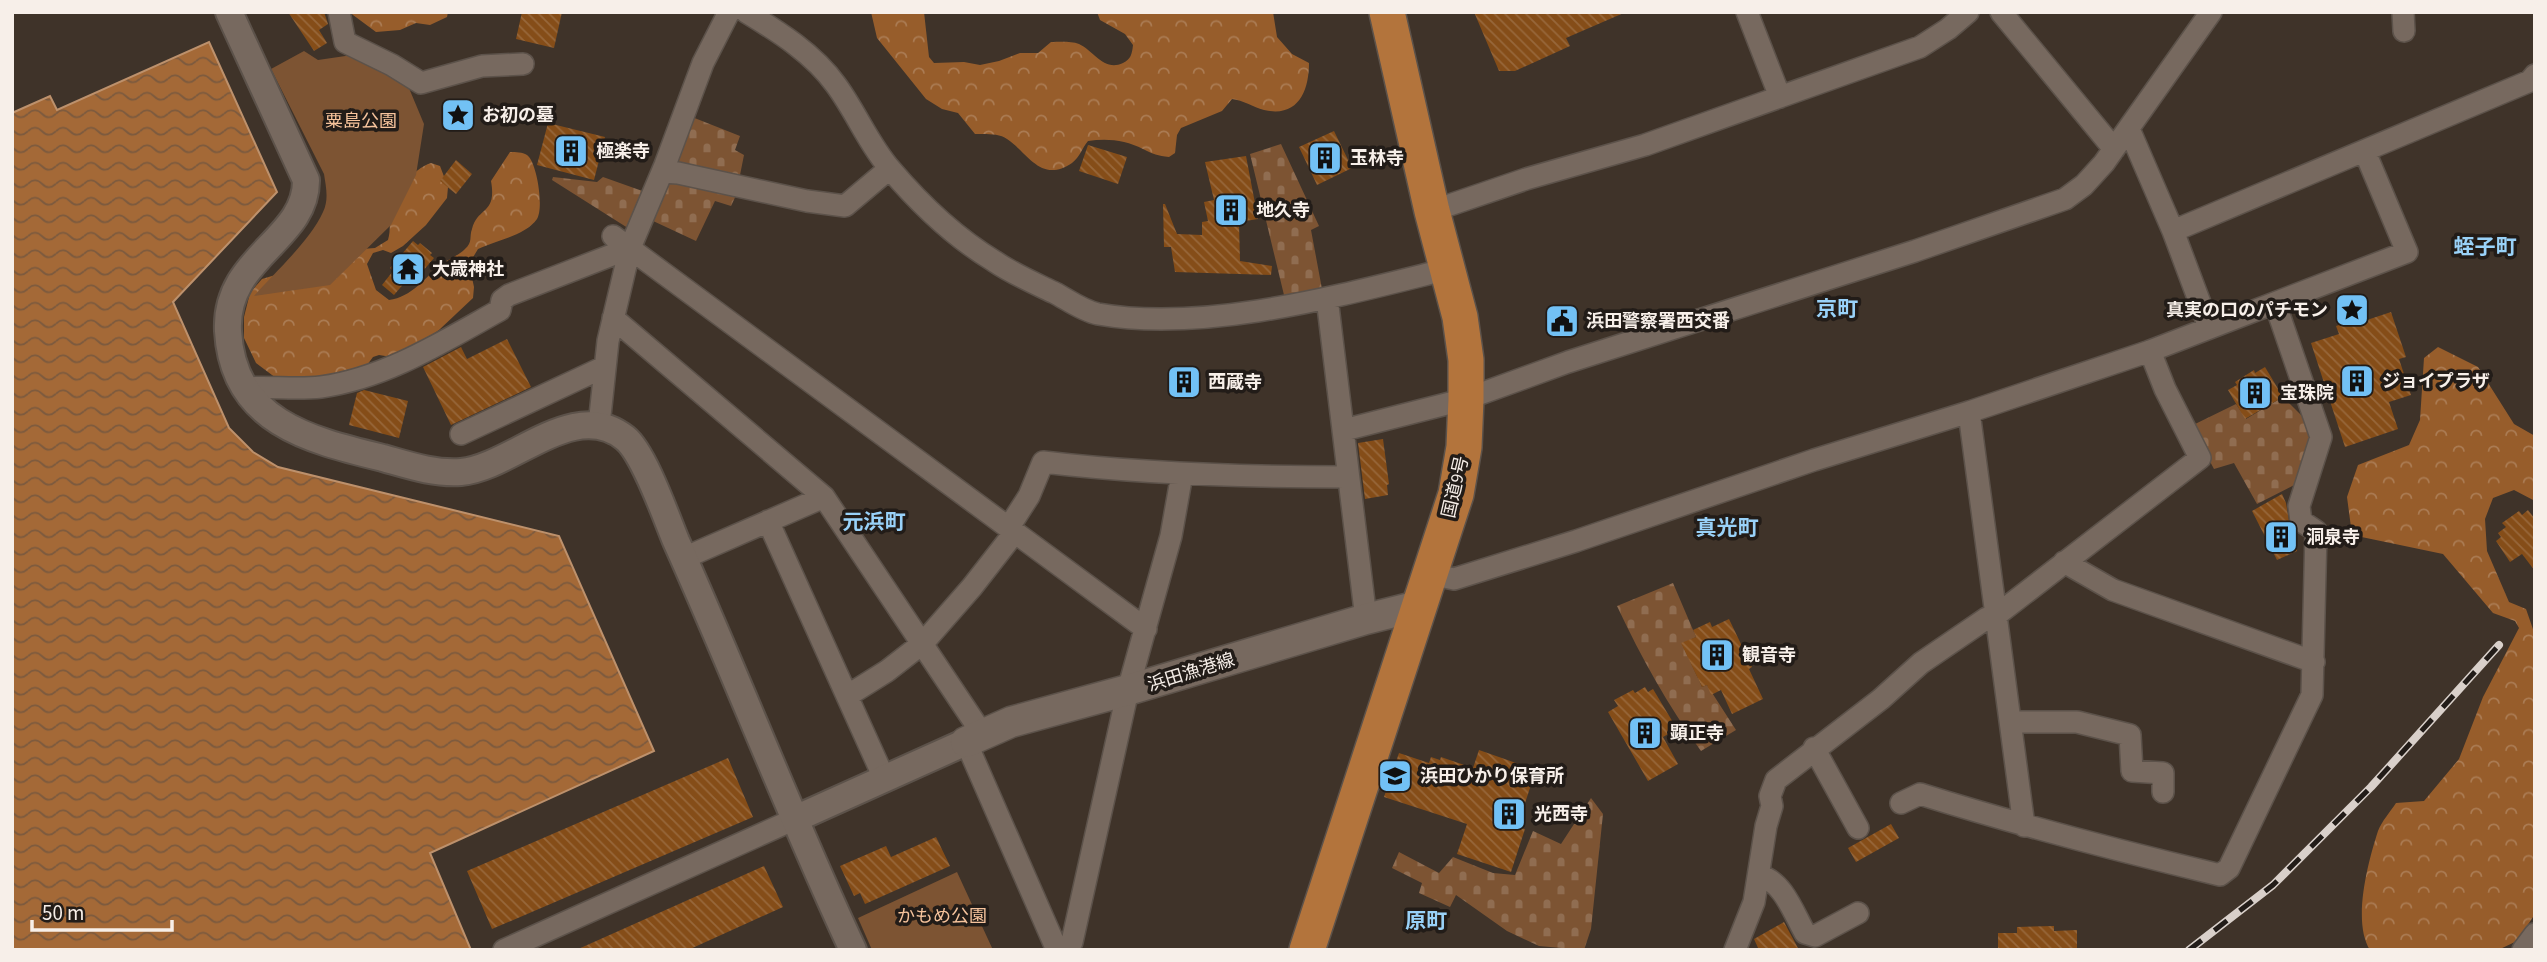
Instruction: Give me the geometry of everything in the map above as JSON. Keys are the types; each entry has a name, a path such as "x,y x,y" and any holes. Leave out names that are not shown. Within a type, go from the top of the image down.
{"highway":[{"name":"国道9号","path":"1307,950 1456,494 1464,447 1466,360 1460,317 1432,211 1387,12"}],"main road":[{"name":"浜田漁港線","path":"975,738 1011,722 1366,619 1418,607"}],"street":[{"path":"229,12 306,180 307,194 293,221 250,267 229,307 229,351 235,371 245,388 259,407 282,425 355,451 444,472 477,469 563,430 599,425 617,432 635,449 853,950"},
{"path":"339,12 345,42 421,83 482,66 523,64"},
{"path":"599,425 604,367 622,242 662,172 703,63 729,12"},
{"path":"746,12 775,30 822,69 836,86 889,169 927,208 975,249 1012,272 1095,313 1142,318 1191,317 1256,310 1327,298 1448,269"},
{"path":"1747,12 1780,97"},
{"path":"1432,211 1526,179 1645,145 1920,47 1968,12"},
{"path":"2001,12 2114,149"},
{"path":"1344,430 1466,399 1568,362 2065,199 2084,185 2114,149 2211,12"},
{"path":"2173,231 2365,152 2530,80 2535,75"},
{"path":"2129,129 2173,231 2209,327"},
{"path":"1430,574 1454,579 1576,541 1814,460 1969,412 2150,351 2407,252 2365,152"},
{"path":"662,172 845,206 889,169"},
{"path":"245,388 319,387 386,369 432,348 500,310 502,300 509,295 622,242"},
{"path":"622,242 1146,629"},
{"path":"1327,298 1366,619"},
{"path":"1901,803 1920,794 2024,826 2220,875 2229,868 2312,695 2316,531 2301,521 2299,506 2321,437 2275,303"},
{"path":"613,318 824,497 923,643 975,738 1057,950"},
{"path":"1735,950 1746,928 1760,876 1766,826 1772,806 1770,796 1776,780 1814,748 1881,699 1921,663 1987,618 1998,614 2200,458 2165,389 2150,351"},
{"path":"461,434 604,367"},
{"path":"1969,412 1998,614 2024,826"},
{"path":"847,696 887,671 923,643 972,587 1012,530 1043,463 1124,472 1348,477"},
{"path":"1067,950 1072,942 1128,690 1171,536 1182,474"},
{"path":"684,558 824,497"},
{"path":"768,521 884,778"},
{"path":"2064,562 2113,590 2314,662"},
{"path":"2011,722 2077,722 2130,735 2133,771 2164,774 2164,792"},
{"path":"504,950 975,738"},
{"path":"1814,748 1858,828"},
{"path":"1760,876 1769,878 1782,892 1805,933 1815,936 1858,913"},
{"path":"2523,950 2535,934"}],"green space":[{"path":"349,12 448,12 447,17 430,25 416,23 400,30 376,32"},
{"path":"871,12 924,12 929,57 934,63 964,62 980,65 1020,53 1038,53 1051,42 1072,42 1084,47 1105,63 1116,65 1129,58 1133,45 1125,34 1100,20 1097,12 1273,12 1277,37 1292,54 1309,63 1307,83 1299,100 1285,110 1264,110 1232,99 1222,111 1181,128 1177,135 1175,153 1169,157 1123,142 1095,140 1088,141 1072,163 1052,170 1036,164 1004,137 975,134 958,113 942,109 926,99 877,38"},
{"name":"粟島公園","path":"304,51 318,60 359,54 406,81 424,124 416,175 391,225 330,285 254,296 310,234 326,203 324,174 271,69"},
{"path":"692,117 740,136 735,150 744,155 739,180 673,166"},
{"path":"1281,144 1319,226 1311,230 1322,289 1284,295 1250,154"},
{"path":"510,152 527,155 534,166 540,196 537,219 518,234 478,249 469,264 474,287 473,298 439,330 398,358 379,355 373,357 364,369 313,380 276,378 256,363 244,338 244,317 250,293 262,279 362,249 375,248 388,240 391,212 400,189 417,170 431,163 440,166 448,187 447,198 426,225 403,246 391,253 383,250 373,253 367,264 376,290 389,300 404,295 460,253 470,242 475,222 491,200 491,181"},
{"path":"553,177 597,182 603,177 648,193 631,230 552,180"},
{"path":"669,177 739,189 731,206 715,201 696,241 651,220"},
{"path":"2438,347 2478,367 2514,424 2535,436 2535,501 2514,490 2493,498 2485,519 2487,551 2509,602 2526,609 2535,635 2535,914 2517,941 2498,950 2370,950 2362,924 2362,908 2366,875 2380,827 2396,803 2424,801 2459,759 2483,697 2519,628 2515,621 2493,613 2443,554 2352,535 2347,497 2358,465 2409,445 2420,420 2424,358"},
{"path":"2283,397 2306,420 2315,436 2302,481 2257,504 2234,463 2214,469 2191,426 2236,404 2246,419"},
{"path":"1673,583 1696,637 1682,644 1702,687 1707,685 1736,730 1701,751 1656,681 1617,606"},
{"path":"1591,798 1603,814 1591,929 1584,950 1539,946 1507,931 1456,895 1450,907 1419,893 1422,883 1392,868 1399,852 1439,873 1453,857 1493,873 1515,875 1533,831 1561,844"},
{"name":"かもめ公園","path":"957,872 993,950 872,950 858,918"}],"water":[{"path":"209,42 277,192 173,302 229,428 253,452 278,467 559,536 654,751 430,853 471,950 12,950 12,113 50,96 57,110"}],"building":[{"path":"288,12 324,12 328,24 319,30 327,43 314,51"},
{"path":"522,12 562,12 554,48 516,39"},
{"path":"1474,12 1626,12 1566,38 1570,46 1515,71 1499,71"},
{"name":"極楽寺","path":"548,123 605,137 594,180 537,165"},
{"name":"玉林寺","path":"1334,131 1352,168 1317,185 1299,147"},
{"path":"1088,145 1127,157 1118,184 1079,171"},
{"name":"地久寺","path":"1246,156 1258,219 1239,222 1240,261 1272,266 1271,275 1175,272 1171,247 1164,247 1163,204 1177,234 1202,235 1202,222 1208,221 1204,202 1214,200 1205,162"},
{"path":"456,160 472,174 456,194 440,181"},
{"name":"大歳神社","path":"413,241 418,245 420,243 434,258 411,285 406,281 394,295 382,285 393,271 390,268"},
{"name":"ジョイプラザ","path":"2391,312 2406,357 2399,359 2411,395 2389,402 2398,429 2345,447 2311,343 2339,334 2336,326 2360,318 2361,322"},
{"path":"507,339 531,387 451,425 423,367 461,347 467,359"},
{"name":"宝珠院","path":"2265,367 2283,397 2245,419 2228,390 2254,370 2255,373"},
{"name":"西蔵寺","path":"1169,369 1199,370 1198,395 1169,394"},
{"path":"364,390 408,401 399,438 349,425 357,393"},
{"path":"1383,439 1388,495 1365,499 1358,443"},
{"name":"洞泉寺","path":"2282,494 2290,527 2297,534 2297,551 2277,560 2252,511"},
{"path":"2528,510 2535,519 2535,571 2522,554 2510,562 2496,541 2501,537 2498,533 2506,527 2502,523 2519,511 2522,515"},
{"name":"観音寺","path":"1729,619 1752,667 1749,669 1763,699 1732,714 1721,690 1711,695 1707,685 1702,687 1681,643 1696,637 1693,630 1710,622 1712,627"},
{"name":"顕正寺","path":"1645,687 1648,692 1653,689 1677,729 1663,737 1678,764 1648,781 1608,712 1618,706 1614,700"},
{"path":"1479,750 1536,770 1517,827 1525,829 1511,872 1457,854 1467,824 1384,797 1399,753 1429,763 1431,757 1440,760 1441,757 1473,768"},
{"path":"728,758 753,817 492,929 467,871"},
{"path":"1891,824 1899,838 1856,862 1848,848"},
{"path":"936,837 950,866 865,904 860,893 854,896 840,866 886,846 891,857"},
{"path":"764,866 783,907 688,950 576,950"},
{"path":"1784,922 1799,950 1759,950 1754,939"},
{"path":"2054,926 2054,931 2077,930 2077,950 1998,950 1998,933 2017,933 2017,927"}],"railway":[{"path":"2189,950 2273,885 2371,787 2499,645"}],"place":[{"name":"お初の墓","path":"458,115"},
{"name":"極楽寺","path":"571,151"},
{"name":"玉林寺","path":"1325,158"},
{"name":"地久寺","path":"1231,210"},
{"name":"大歳神社","path":"408,269"},
{"name":"真実の口のパチモン","path":"2352,310"},
{"name":"浜田警察署西交番","path":"1562,321"},
{"name":"ジョイプラザ","path":"2357,381"},
{"name":"西蔵寺","path":"1184,382"},
{"name":"宝珠院","path":"2255,393"},
{"name":"洞泉寺","path":"2281,537"},
{"name":"観音寺","path":"1717,655"},
{"name":"顕正寺","path":"1645,733"},
{"name":"浜田ひかり保育所","path":"1395,776"},
{"name":"光西寺","path":"1509,814"}],"district":[{"name":"蛭子町","path":"2485,247"},
{"name":"京町","path":"1837,309"},
{"name":"元浜町","path":"874,522"},
{"name":"真光町","path":"1727,528"},
{"name":"原町","path":"1426,921"}]}
